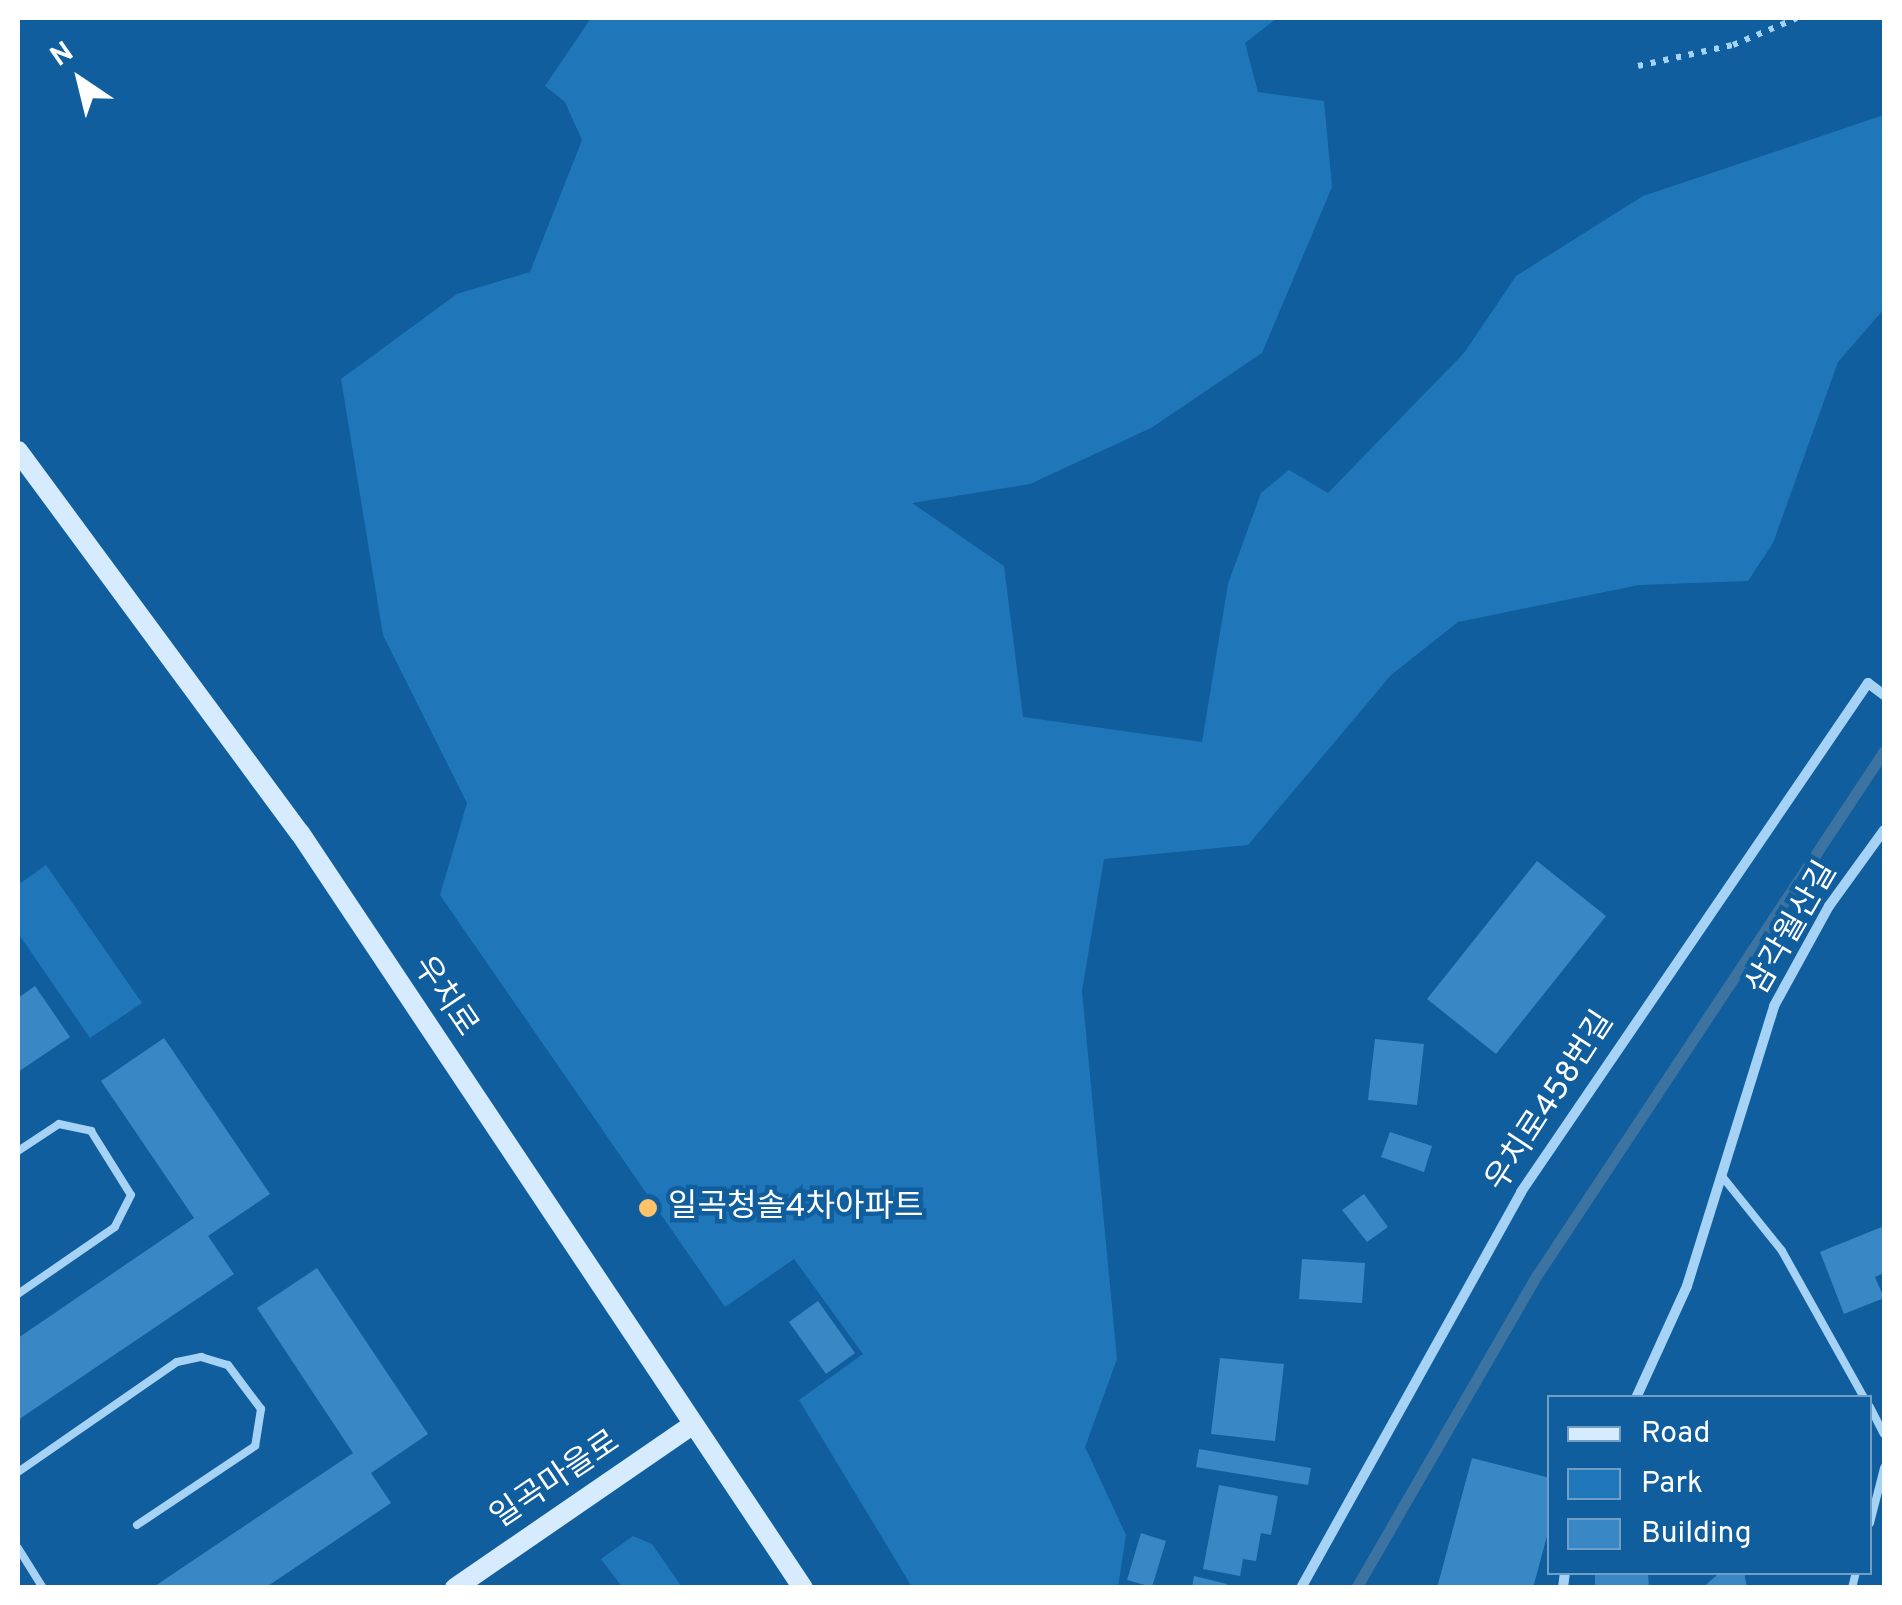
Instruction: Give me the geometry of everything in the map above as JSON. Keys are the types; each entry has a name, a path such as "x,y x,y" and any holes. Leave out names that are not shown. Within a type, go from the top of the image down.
{"main road":[{"name":"우치로","path":"18,451 300,833 804,1588"},
{"name":"일곡마을로","path":"460,1586 692,1425"}],"street":[{"name":"우치로458번길","path":"1301,1588 1521,1192 1868,683 1884,695"},
{"name":"삼각월산길","path":"1637,1395 1687,1286 1774,1006 1829,906 1884,830"}],"lane":[{"path":"18,1151 59,1124 91,1130 130,1195 115,1227 18,1294"},
{"path":"1721,1174 1782,1251 1862,1395"},
{"path":"18,1472 177,1362 201,1357 228,1365 261,1409 255,1446 137,1525"},
{"path":"1872,1411 1884,1434"},
{"path":"1872,1515 1884,1468"},
{"path":"18,1548 43,1588"}],"path":[{"path":"1638,66 1734,46 1797,18"}],"green space":[{"path":"591,18 1277,18 1245,43 1258,92 1324,101 1332,187 1262,353 1151,428 1030,484 912,503 1004,566 1023,717 1202,742 1228,584 1261,493 1289,470 1328,493 1464,353 1516,276 1643,196 1884,115 1884,309 1838,362 1773,543 1748,581 1639,585 1458,622 1391,675 1248,845 1104,859 1082,991 1117,1359 1085,1447 1126,1535 1118,1587 912,1587 799,1400 863,1354 794,1259 725,1307 440,895 467,803 383,635 341,379 457,294 530,272 582,140 565,102 545,86"},
{"path":"46,865 142,1003 90,1038 18,933 18,885"},
{"path":"633,1536 652,1544 682,1587 622,1587 601,1559"}],"building":[{"path":"1537,861 1606,916 1496,1054 1427,999"},
{"path":"35,986 70,1037 18,1072 18,998"},
{"path":"164,1038 270,1194 208,1236 234,1274 18,1420 18,1338 194,1218 101,1081"},
{"path":"1375,1039 1424,1044 1417,1105 1368,1100"},
{"path":"1390,1132 1432,1146 1424,1172 1381,1157"},
{"path":"1364,1194 1388,1227 1367,1242 1342,1210"},
{"path":"1884,1226 1884,1273 1875,1277 1884,1298 1844,1314 1820,1252"},
{"path":"1302,1259 1365,1263 1362,1303 1299,1299"},
{"path":"317,1268 428,1434 371,1473 391,1503 265,1588 152,1588 353,1453 257,1308"},
{"path":"818,1301 855,1353 826,1374 789,1322"},
{"path":"1220,1358 1284,1364 1275,1441 1211,1434"},
{"path":"1199,1449 1311,1468 1308,1485 1196,1467"},
{"path":"1472,1458 1547,1477 1547,1536 1533,1588 1437,1588"},
{"path":"1219,1485 1278,1496 1271,1535 1261,1533 1256,1561 1243,1559 1240,1576 1203,1569"},
{"path":"1141,1533 1166,1541 1152,1587 1127,1580"},
{"path":"1595,1575 1648,1575 1649,1588 1595,1588"},
{"path":"1717,1575 1745,1575 1747,1588 1702,1588"},
{"path":"1194,1576 1227,1584 1226,1588 1192,1588"}],"waterway":[{"path":"1356,1588 1537,1275 1884,751"}],"place":[{"name":"일곡청솔4차아파트","path":"648,1208"}]}
